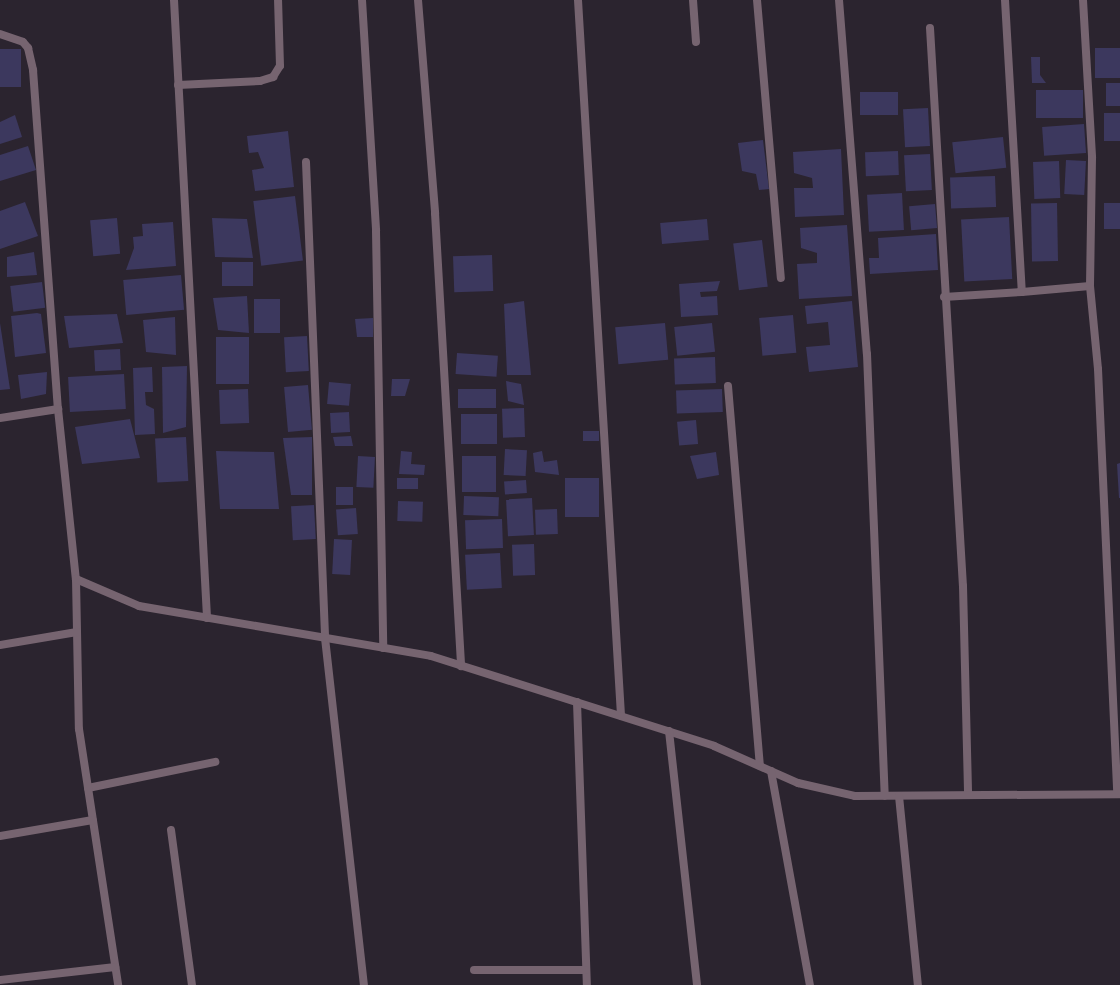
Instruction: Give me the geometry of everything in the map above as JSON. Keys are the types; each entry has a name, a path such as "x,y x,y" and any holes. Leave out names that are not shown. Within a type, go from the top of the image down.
{"street":[{"path":"174,0 207,618"},
{"path":"178,85 260,81 272,77 280,66 278,0"},
{"path":"362,0 376,231 382,648"},
{"path":"418,0 434,213 461,666"},
{"path":"578,0 621,716"},
{"path":"693,0 696,42"},
{"path":"756,0 781,278"},
{"path":"839,0 867,354 885,796"},
{"path":"1005,0 1022,292"},
{"path":"76,579 139,606 431,656 714,746 798,783 855,796 1119,794 1098,369 1090,286 1092,158 1083,0"},
{"path":"930,28 944,297 963,586 968,795"},
{"path":"0,34 23,42 31,57 58,409 76,579 79,729 118,985"},
{"path":"306,162 325,638 364,985"},
{"path":"944,297 1090,286"},
{"path":"728,386 760,766"},
{"path":"0,418 58,409"},
{"path":"0,645 77,632"},
{"path":"577,702 585,970 587,985"},
{"path":"669,731 697,985"},
{"path":"88,788 215,762"},
{"path":"771,771 810,985"},
{"path":"900,796 918,985"},
{"path":"0,836 93,820"},
{"path":"171,830 192,985"},
{"path":"0,980 115,967"},
{"path":"474,970 585,970"}],"building":[{"path":"1095,48 1120,48 1120,78 1095,78"},
{"path":"0,49 21,49 21,87 0,87"},
{"path":"1031,57 1040,57 1040,75 1046,83 1032,83"},
{"path":"1106,83 1120,83 1120,106 1106,106"},
{"path":"1036,90 1083,90 1083,118 1036,118"},
{"path":"860,92 898,92 898,115 860,115"},
{"path":"928,108 930,146 905,147 903,109"},
{"path":"1104,113 1120,113 1120,141 1104,141"},
{"path":"15,115 22,137 0,144 0,122"},
{"path":"1084,124 1086,153 1044,156 1042,127"},
{"path":"288,131 294,187 255,191 252,170 264,168 258,152 249,153 247,136"},
{"path":"1003,137 1006,168 956,173 952,142"},
{"path":"763,140 769,189 759,190 756,174 742,171 738,143"},
{"path":"28,146 36,170 0,181 0,155"},
{"path":"841,149 844,215 795,217 794,188 813,188 812,178 794,173 793,152"},
{"path":"898,151 899,175 866,176 865,152"},
{"path":"930,154 932,190 906,191 904,155"},
{"path":"1066,160 1086,161 1084,195 1064,194"},
{"path":"1059,161 1060,198 1034,199 1033,162"},
{"path":"995,176 996,207 951,209 950,178"},
{"path":"902,193 904,230 869,232 867,195"},
{"path":"295,196 303,261 261,266 253,201"},
{"path":"25,202 38,236 0,249 0,211"},
{"path":"1031,203 1057,203 1058,261 1032,261"},
{"path":"1104,203 1120,203 1120,229 1104,229"},
{"path":"935,204 937,228 911,230 909,206"},
{"path":"1009,217 1012,279 964,281 961,220"},
{"path":"117,218 120,254 93,256 90,220"},
{"path":"212,218 247,219 253,258 215,257"},
{"path":"707,219 709,240 662,244 660,223"},
{"path":"173,222 176,266 126,270 134,248 133,237 143,236 142,224"},
{"path":"847,225 852,296 799,299 797,264 817,263 817,253 801,248 800,228"},
{"path":"936,234 938,270 870,274 869,258 879,258 878,238"},
{"path":"762,240 768,287 739,290 733,244"},
{"path":"34,252 37,275 7,277 7,257"},
{"path":"492,255 493,291 454,292 453,256"},
{"path":"222,262 253,262 253,286 222,286"},
{"path":"181,275 184,310 126,315 123,280"},
{"path":"720,281 717,291 700,292 701,297 717,296 718,315 681,317 679,284"},
{"path":"42,282 45,308 13,312 10,286"},
{"path":"247,296 249,333 218,330 213,298"},
{"path":"254,299 280,299 280,333 254,333"},
{"path":"524,301 531,375 507,375 504,304"},
{"path":"852,301 858,367 809,372 806,347 830,345 828,322 807,324 805,306"},
{"path":"37,313 41,314 46,353 15,357 11,316"},
{"path":"117,314 123,343 69,348 64,316"},
{"path":"793,315 796,353 762,356 759,318"},
{"path":"175,317 176,355 146,352 143,320"},
{"path":"373,318 373,337 357,337 355,319"},
{"path":"0,323 10,389 0,390"},
{"path":"665,323 668,360 618,364 615,327"},
{"path":"712,323 715,352 677,356 674,327"},
{"path":"307,336 309,371 286,372 284,337"},
{"path":"216,337 249,337 249,384 216,384"},
{"path":"120,349 121,370 95,371 94,350"},
{"path":"457,353 498,356 496,377 456,374"},
{"path":"715,357 716,383 675,384 674,358"},
{"path":"187,366 186,427 163,433 162,367"},
{"path":"152,367 153,392 145,392 146,405 154,409 155,434 135,435 133,368"},
{"path":"47,372 46,394 21,399 18,375"},
{"path":"124,374 126,409 70,412 68,377"},
{"path":"392,379 410,379 405,396 391,396"},
{"path":"506,381 521,384 524,405 508,401"},
{"path":"329,382 351,384 349,406 327,404"},
{"path":"308,385 312,430 288,432 284,387"},
{"path":"248,389 249,423 220,424 219,390"},
{"path":"458,389 496,389 496,408 458,408"},
{"path":"722,389 723,412 677,414 676,391"},
{"path":"524,408 525,437 503,438 502,409"},
{"path":"349,412 350,432 331,433 330,413"},
{"path":"461,414 497,414 497,444 461,444"},
{"path":"130,419 140,458 82,464 75,427"},
{"path":"696,420 698,444 679,446 677,422"},
{"path":"583,431 599,431 599,441 583,441"},
{"path":"351,436 353,446 335,446 333,437"},
{"path":"186,437 188,481 157,483 155,439"},
{"path":"312,437 312,495 291,495 283,438"},
{"path":"505,449 527,450 526,476 504,475"},
{"path":"216,451 274,452 279,509 220,509"},
{"path":"401,451 412,452 411,464 425,465 424,475 399,474"},
{"path":"542,451 544,462 557,460 559,475 535,472 533,453"},
{"path":"716,452 719,475 697,479 690,456"},
{"path":"358,456 375,457 373,488 356,487"},
{"path":"462,456 496,456 496,492 462,492"},
{"path":"1120,463 1120,498 1119,498 1117,464"},
{"path":"397,478 418,478 418,489 397,489"},
{"path":"565,478 599,478 599,517 565,517"},
{"path":"526,480 527,493 505,495 504,482"},
{"path":"336,487 353,487 353,505 336,505"},
{"path":"464,496 499,497 498,516 463,515"},
{"path":"532,498 534,535 508,536 506,499"},
{"path":"398,501 423,502 422,522 397,521"},
{"path":"314,505 316,539 293,540 291,506"},
{"path":"356,508 358,534 338,535 336,509"},
{"path":"557,509 558,534 536,535 535,510"},
{"path":"502,519 503,548 466,549 465,520"},
{"path":"334,539 352,540 350,575 332,574"},
{"path":"534,544 535,575 513,576 512,545"},
{"path":"500,553 502,588 467,590 465,555"}]}
